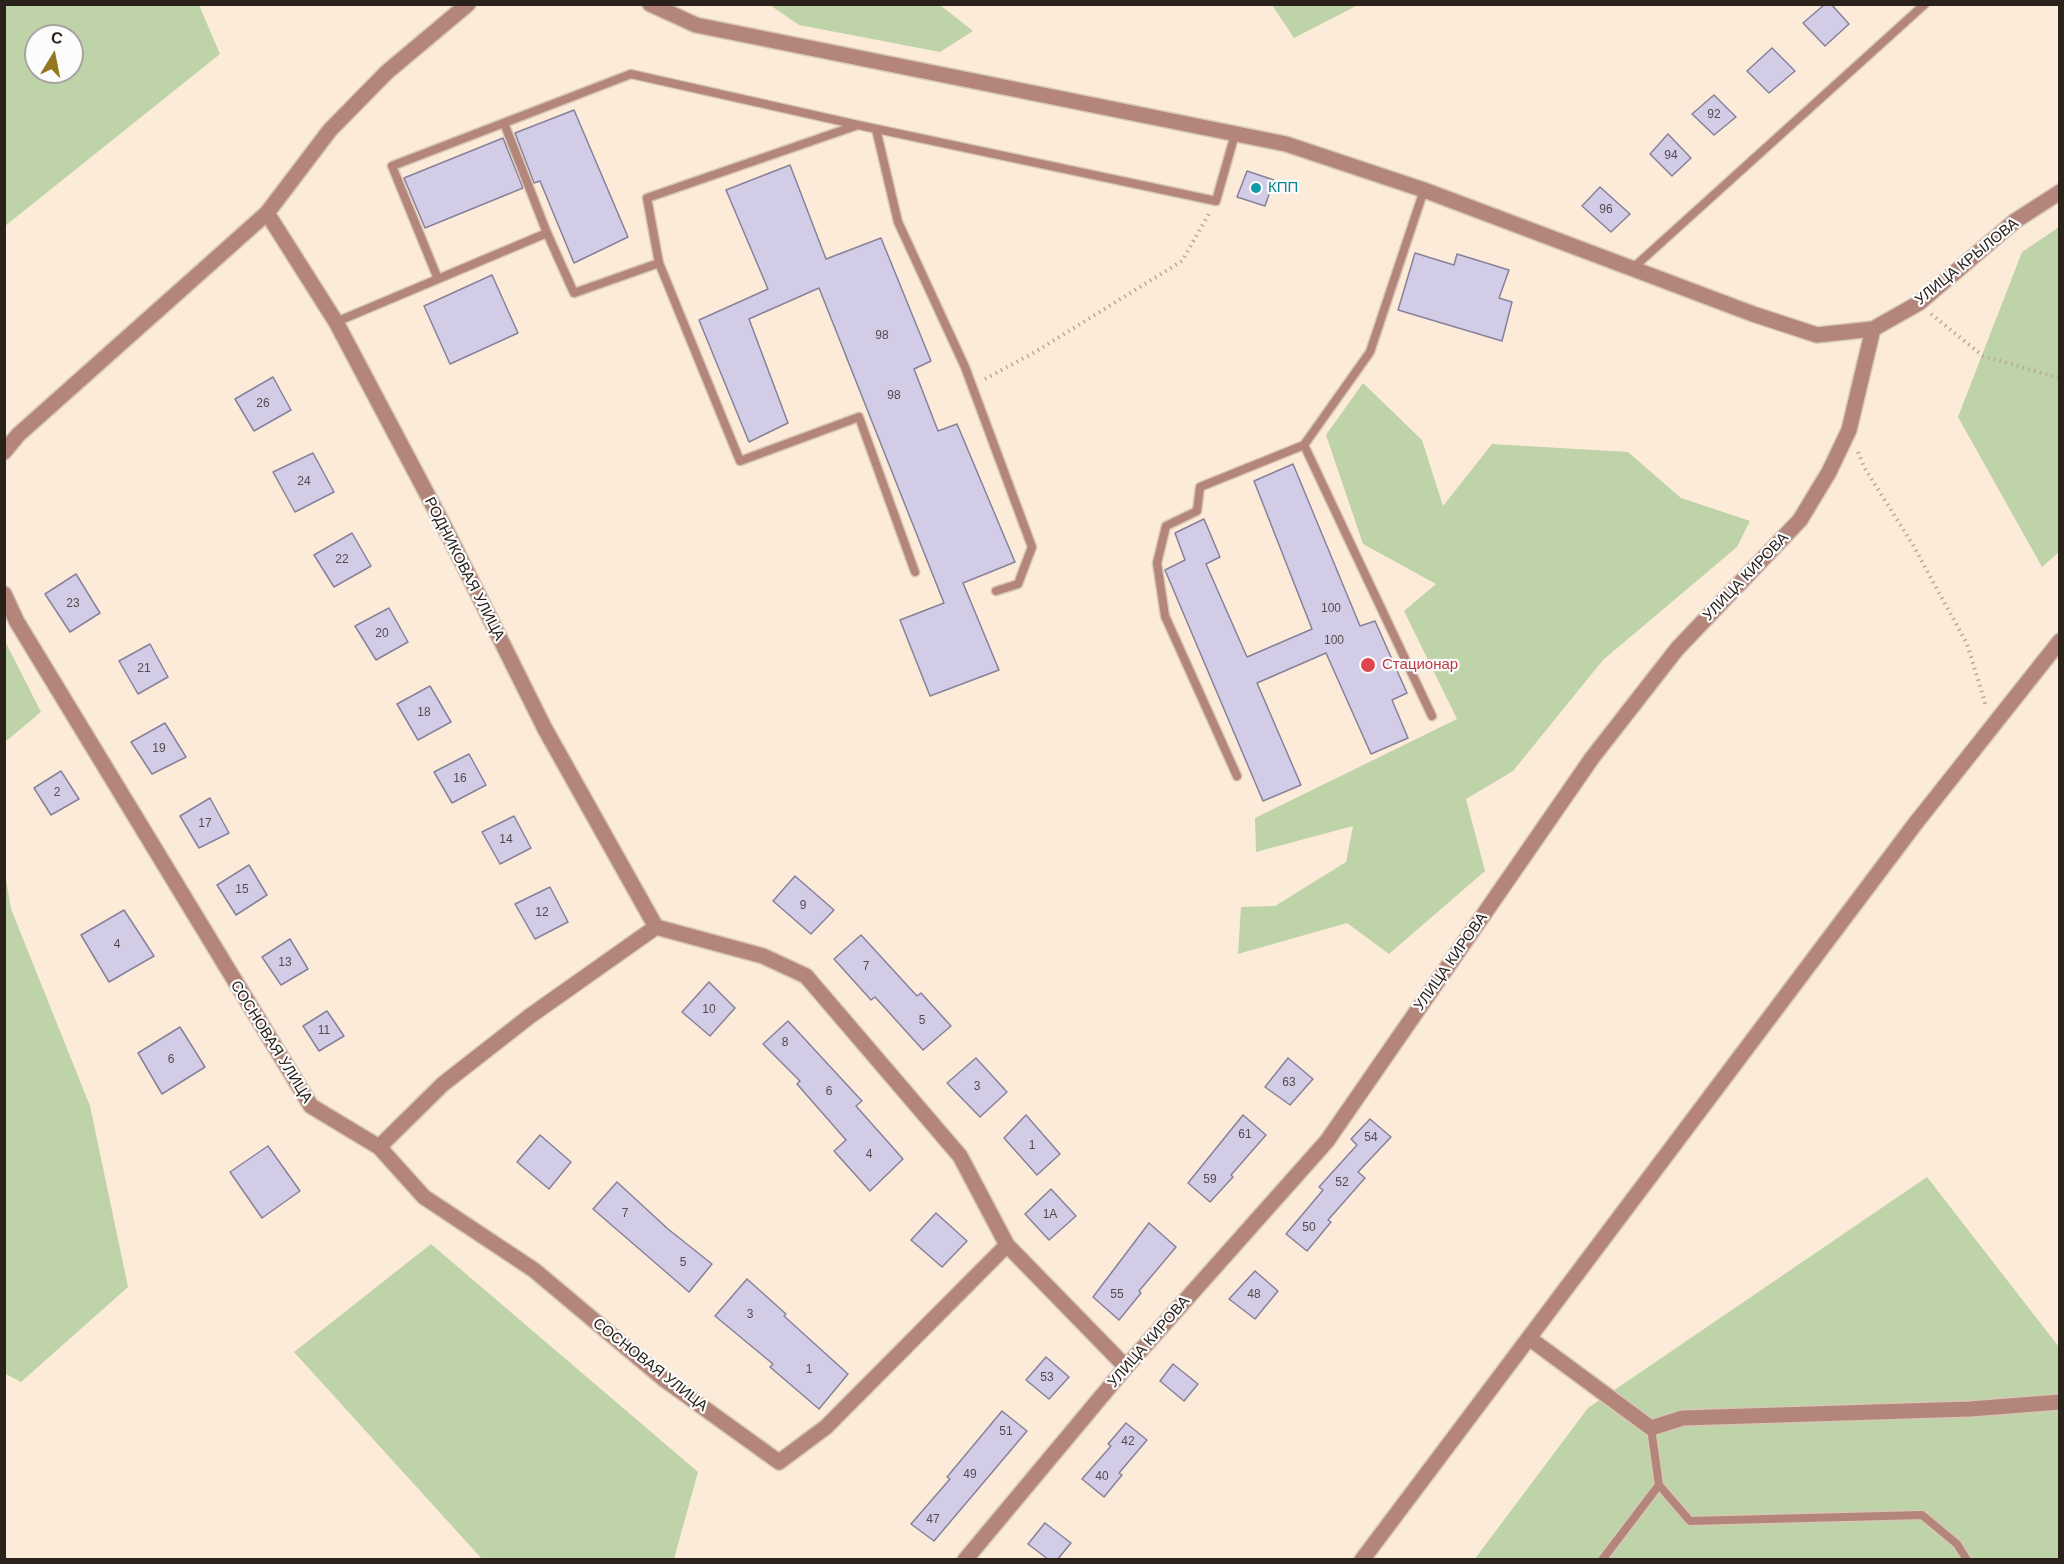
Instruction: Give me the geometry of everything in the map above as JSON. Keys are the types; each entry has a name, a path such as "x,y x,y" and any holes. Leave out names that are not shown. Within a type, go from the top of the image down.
{"street":[{"path":"4,452 18,435 267,213 330,130 346,113 387,72 468,4"},
{"path":"650,4 696,25 1286,144 1424,190 1753,314 1817,335 1873,329"},
{"name":"УЛИЦА КРЫЛОВА","path":"1873,329 1919,303 2015,221 2060,192"},
{"name":"РОДНИКОВАЯ УЛИЦА","path":"267,213 336,322 445,528 545,729 656,927"},
{"name":"УЛИЦА КИРОВА","path":"965,1560 1126,1367 1327,1141 1592,758 1677,649 1800,520 1829,472 1849,430 1873,329"},
{"name":"СОСНОВАЯ УЛИЦА","path":"4,594 23,632 311,1106 379,1147 424,1197 534,1270 665,1380 779,1462 826,1427 1007,1245"},
{"path":"1362,1560 1908,834 2060,641"},
{"path":"379,1147 460,1070 530,1016 656,927 763,956 806,976 960,1155 1007,1245 1126,1367"},
{"path":"1529,1338 1651,1428 1683,1418 1970,1409 2060,1402"}],"lane":[{"path":"1633,268 1925,4"},
{"path":"438,279 392,166 631,74 1216,201 1235,134"},
{"path":"504,123 547,233 574,293 659,263"},
{"path":"858,125 647,198 659,263 740,461 859,417 915,572"},
{"path":"876,129 898,222 972,386 1032,547 1018,584 996,591"},
{"path":"1237,776 1165,616 1158,563 1166,526 1197,510 1200,487 1304,445 1370,352 1424,190"},
{"path":"336,322 547,233"},
{"path":"1304,445 1432,716"},
{"path":"1651,1428 1659,1485 1690,1521 1922,1515 1957,1544 1967,1560"},
{"path":"1602,1560 1659,1485"}],"path":[{"path":"972,386 1035,352 1182,261 1216,201"},
{"path":"1919,303 1983,356 2060,378"},
{"path":"1849,430 1864,467 1913,545 1967,644 1992,727"}],"green space":[{"path":"5,4 199,5 220,54 5,226"},
{"path":"770,5 940,5 973,31 940,52 799,25"},
{"path":"1272,5 1358,5 1294,38"},
{"path":"2059,227 2059,552 2042,567 1958,417 2022,252"},
{"path":"1363,383 1422,440 1443,506 1492,444 1628,452 1681,498 1750,521 1737,547 1603,660 1513,771 1466,799 1485,871 1389,954 1347,923 1238,954 1241,907 1275,906 1346,862 1353,826 1256,852 1255,818 1457,719 1404,611 1436,584 1363,544 1326,435"},
{"path":"4,639 41,712 5,742 4,742"},
{"path":"4,868 11,909 90,1106 128,1287 21,1382 4,1373"},
{"path":"1927,1177 2059,1347 2059,1559 1474,1560 1588,1408"},
{"path":"431,1244 698,1472 674,1559 482,1559 294,1352"}],"building":[{"path":"1825,4 1831,4 1849,24 1825,46 1803,23"},
{"path":"1772,48 1795,71 1769,93 1747,71"},
{"path":"1714,95 1736,117 1714,135 1692,114"},
{"path":"574,110 628,237 574,263 540,181 534,183 515,133"},
{"path":"1668,134 1691,158 1672,176 1650,154"},
{"path":"503,138 523,188 425,228 404,178"},
{"path":"790,165 826,259 881,238 931,361 914,369 938,431 957,424 1015,562 963,583 999,670 930,696 900,620 944,603 819,288 749,319 788,423 749,442 699,320 768,289 726,190"},
{"name":"КПП","path":"1247,171 1274,180 1265,206 1237,197"},
{"path":"1600,187 1630,214 1611,232 1582,206"},
{"path":"1415,253 1454,265 1457,254 1509,270 1499,298 1512,302 1502,341 1398,310"},
{"path":"492,275 518,333 450,364 424,306"},
{"path":"273,377 291,410 254,431 235,399"},
{"path":"313,453 334,492 295,512 273,472"},
{"path":"1293,464 1360,626 1375,621 1407,693 1392,700 1408,738 1371,754 1326,653 1257,683 1301,785 1263,801 1165,570 1185,560 1175,533 1204,519 1220,557 1206,564 1247,657 1312,629 1254,481"},
{"path":"352,533 371,566 334,587 314,555"},
{"path":"76,574 100,613 70,632 45,594"},
{"path":"389,608 408,642 376,660 355,626"},
{"path":"150,644 168,677 138,694 119,661"},
{"path":"430,686 451,722 418,740 397,704"},
{"path":"165,723 186,757 152,774 131,742"},
{"path":"469,754 486,785 452,803 434,772"},
{"path":"61,771 79,799 51,815 34,788"},
{"path":"210,798 229,833 199,848 180,816"},
{"path":"514,816 531,848 500,864 482,832"},
{"path":"249,865 267,895 236,915 217,885"},
{"path":"795,876 834,910 811,934 773,901"},
{"path":"550,887 568,922 535,939 515,904"},
{"path":"124,910 154,956 109,982 81,935"},
{"path":"861,935 917,996 921,993 951,1026 923,1050 875,997 871,1000 834,959"},
{"path":"290,939 308,969 281,985 262,957"},
{"path":"709,982 735,1008 710,1036 682,1012"},
{"path":"327,1011 344,1036 319,1051 303,1026"},
{"path":"788,1021 862,1101 856,1106 903,1159 870,1191 834,1151 846,1140 797,1084 800,1081 763,1044"},
{"path":"180,1027 205,1067 162,1094 138,1053"},
{"path":"976,1058 1007,1092 980,1117 947,1083"},
{"path":"1288,1058 1313,1079 1290,1105 1265,1087"},
{"path":"1026,1115 1060,1154 1037,1175 1004,1138"},
{"path":"1243,1115 1266,1135 1210,1202 1188,1183"},
{"path":"1370,1119 1391,1137 1358,1172 1365,1178 1328,1220 1331,1222 1307,1251 1286,1234 1323,1190 1319,1187 1357,1145 1351,1139"},
{"path":"540,1135 571,1162 549,1189 517,1162"},
{"path":"268,1146 300,1191 262,1218 230,1172"},
{"path":"617,1182 668,1229 712,1264 689,1292 593,1209"},
{"path":"1051,1189 1076,1216 1049,1240 1025,1214"},
{"path":"936,1213 967,1241 942,1267 911,1240"},
{"path":"1149,1223 1176,1247 1139,1291 1141,1293 1119,1320 1093,1297"},
{"path":"1255,1271 1278,1291 1255,1319 1229,1299"},
{"path":"747,1279 848,1374 819,1409 770,1367 773,1364 715,1316"},
{"path":"1046,1357 1069,1377 1049,1399 1026,1380"},
{"path":"1173,1364 1198,1384 1184,1401 1160,1381"},
{"path":"1002,1411 1027,1431 934,1541 911,1524 950,1479 947,1477"},
{"path":"1126,1423 1147,1440 1119,1473 1122,1475 1104,1497 1082,1479 1111,1446 1108,1444"},
{"path":"1045,1523 1071,1543 1057,1560 1049,1560 1028,1544"}],"place":[{"name":"КПП","path":"1256,188"},
{"name":"Стационар","path":"1368,665"}]}
